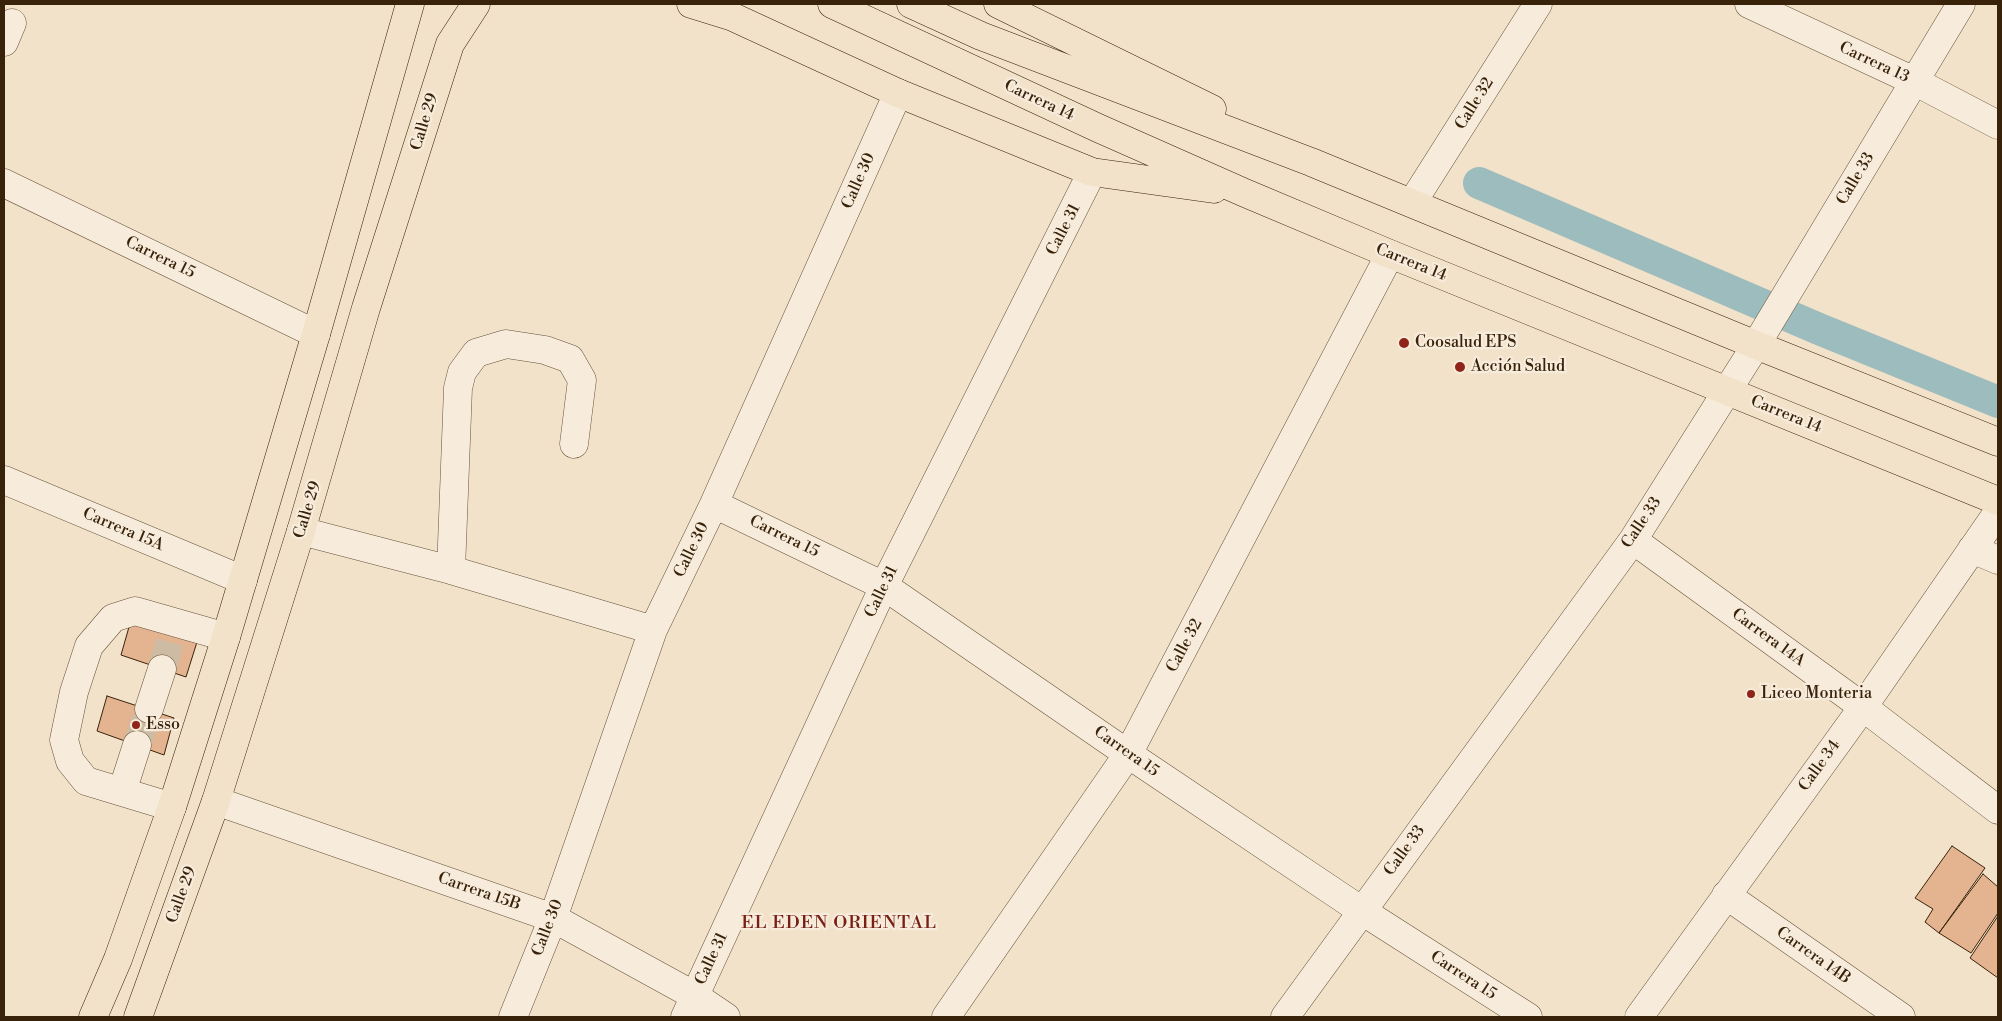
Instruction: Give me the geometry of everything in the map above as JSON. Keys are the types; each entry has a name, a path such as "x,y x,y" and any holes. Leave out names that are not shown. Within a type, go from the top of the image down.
{"main road":[{"name":"Calle 29","path":"138,1017 216,801 301,532 366,308 450,44 476,4"},
{"path":"691,4 733,17 898,93 1092,172 1245,193"},
{"name":"Carrera 14","path":"832,4 963,66 1245,193 1390,254 1998,501"},
{"path":"911,4 981,36 1311,162 1756,345 1998,442"},
{"path":"1015,7 1175,89 1311,162"},
{"path":"93,1017 118,959 172,807 226,637 316,334 403,9"}],"street":[{"name":"Calle 32","path":"1412,203 1538,4"},
{"name":"Carrera 13","path":"1749,4 1914,81 1998,125"},
{"name":"Calle 33","path":"1285,1017 1633,540 1728,391 1961,4"},
{"name":"Calle 30","path":"513,1017 553,918 653,630 714,504 898,93"},
{"name":"Calle 31","path":"690,1007 884,586 1092,172"},
{"name":"Carrera 15","path":"4,183 316,334"},
{"name":"Calle 32","path":"946,1017 1128,754 1390,254"},
{"path":"451,570 458,388 462,372 476,352 506,344 545,350 570,360 582,380 574,444"},
{"name":"Carrera 15A","path":"4,480 243,580"},
{"name":"Carrera 15","path":"714,504 884,586 1128,754 1362,911 1528,1017"},
{"name":"Calle 34","path":"1639,1017 1863,707 1998,512"},
{"path":"301,532 451,570 653,630"},
{"name":"Carrera 14A","path":"1633,540 1863,707 1998,810"},
{"path":"1972,549 1998,560"},
{"path":"172,807 86,781 70,761 64,740 74,692 89,646 113,618 135,611 174,628 226,637"},
{"path":"149,709 162,669"},
{"path":"122,792 137,745"},
{"name":"Carrera 15B","path":"216,801 553,918 690,1007 726,1017"},
{"name":"Carrera 14B","path":"1726,895 1901,1017"}],"building":[{"name":"Esso","path":"131,620 197,642 186,677 121,655"},
{"name":"Esso","path":"107,696 174,718 164,755 97,731"},
{"path":"1952,846 1985,868 1939,933 1925,922 1933,909 1915,898"},
{"path":"1983,874 1998,887 1998,913 1971,953 1939,933"},
{"path":"1998,916 1998,978 1970,958"}],"waterway":[{"path":"1479,183 1819,329 1998,402"}],"tunnel":[{"path":"162,669 172,634"},
{"path":"137,745 149,709"}],"place":[{"name":"Coosalud EPS","path":"1404,343"},
{"name":"Acción Salud","path":"1460,367"},
{"name":"Liceo Monteria","path":"1751,694"},
{"name":"Esso","path":"136,725"}],"district":[{"name":"EL EDEN ORIENTAL","path":"839,924"}]}
